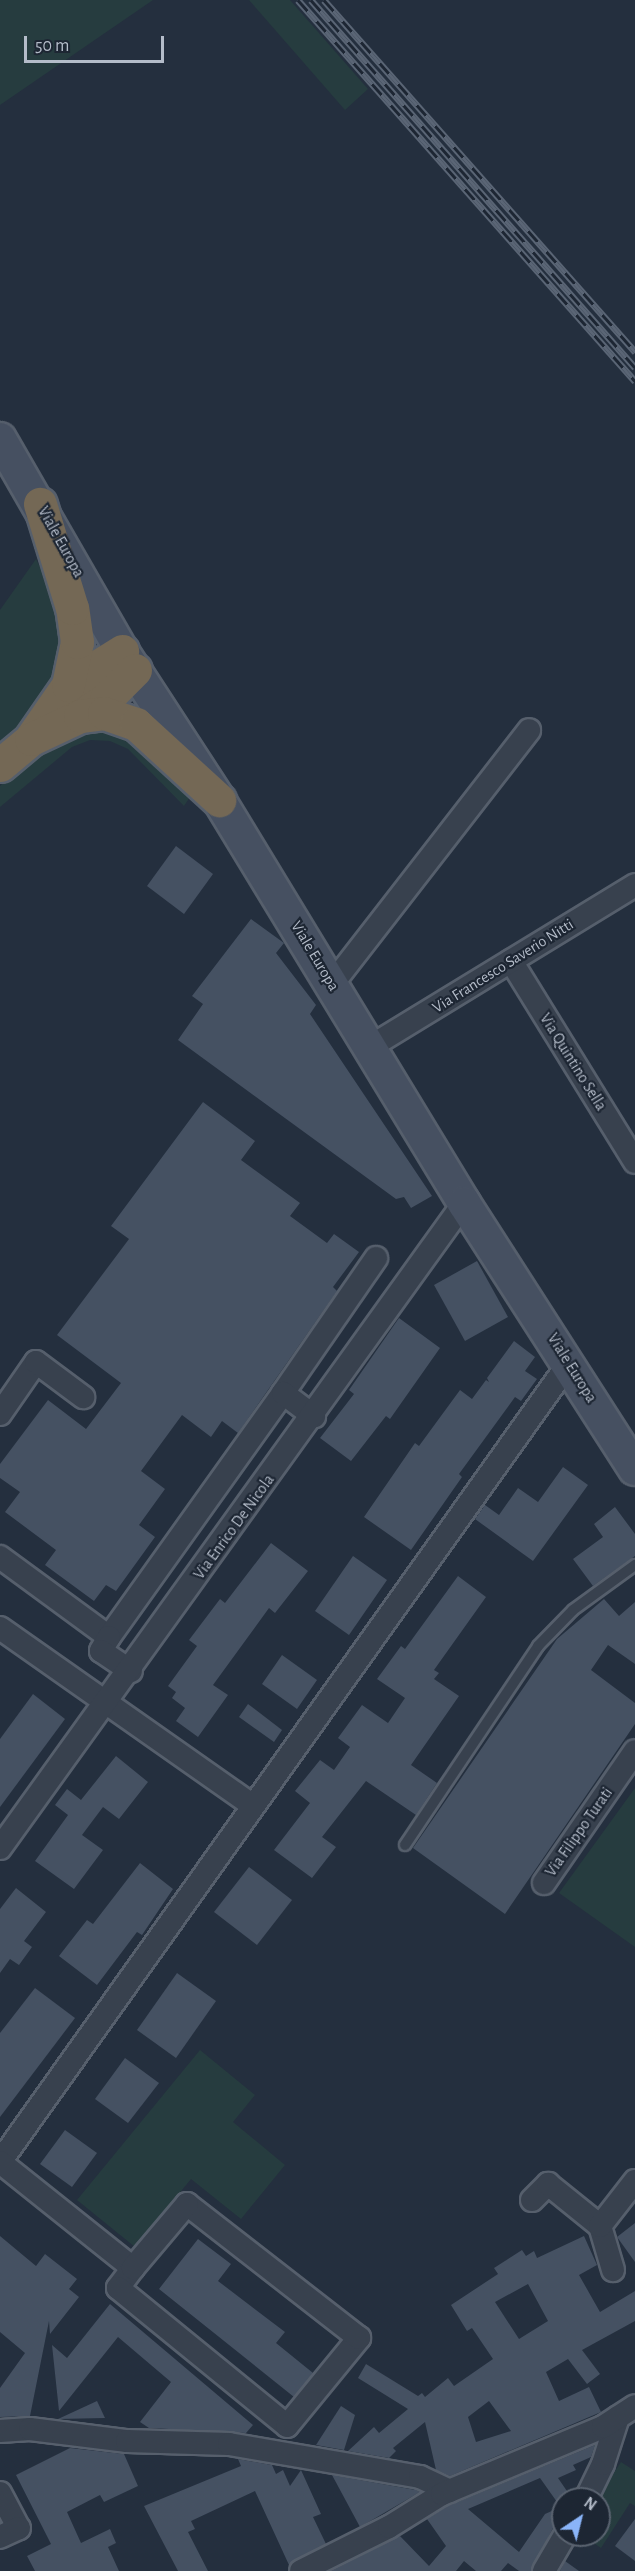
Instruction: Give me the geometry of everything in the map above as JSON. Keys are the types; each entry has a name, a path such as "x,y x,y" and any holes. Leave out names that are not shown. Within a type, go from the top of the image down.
{"highway":[{"path":"31,739 68,685 77,642 72,608 40,504"},
{"path":"68,685 129,660"},
{"path":"0,765 31,739 80,716 106,699 129,660"},
{"path":"80,716 104,713 136,723 219,800"}],"main road":[{"name":"Viale Europa","path":"0,440 40,504 129,660 333,983 464,1203 569,1363 635,1469"}],"street":[{"path":"333,983 529,730"},
{"name":"Via Francesco Saverio Nitti","path":"370,1047 635,885"},
{"name":"Via Quintino Sella","path":"511,961 635,1162"},
{"name":"Via Enrico De Nicola","path":"0,1848 131,1671 464,1203"},
{"path":"131,1671 101,1651 109,1637 376,1258"},
{"path":"0,1413 36,1362 83,1397"},
{"path":"133,2268 0,2162 569,1363"},
{"path":"283,1393 314,1416"},
{"path":"0,1557 109,1637"},
{"path":"0,1628 253,1806"},
{"name":"Via Filippo Turati","path":"544,1883 635,1751"},
{"path":"600,2226 635,2181"},
{"path":"532,2200 548,2184 600,2226 613,2270"},
{"path":"187,2204 358,2338 287,2426 118,2288 133,2268 187,2204"},
{"path":"301,2571 450,2491 626,2412"},
{"path":"592,2487 626,2412"},
{"path":"0,2431 30,2429 127,2441 229,2444 420,2477 450,2491"},
{"path":"0,2493 19,2528 0,2536"},
{"path":"544,2571 558,2547"}],"lane":[{"path":"405,1845 538,1647 573,1610 635,1565"}],"green space":[{"path":"0,0 153,0 0,105"},
{"path":"249,0 290,0 368,89 345,110"},
{"path":"36,559 64,615 55,691 0,750 0,610"},
{"path":"101,723 147,745 190,797 184,806 128,749 110,741 90,740 72,747 0,807 0,786 49,740"},
{"path":"635,1788 635,1947 559,1893"},
{"path":"200,2050 255,2095 233,2122 285,2165 241,2219 191,2179 135,2247 77,2200"},
{"path":"621,2462 635,2471 635,2506 630,2503 611,2532 611,2487 605,2487"}],"building":[{"path":"176,846 213,874 184,914 147,886"},
{"path":"251,919 284,943 276,953 316,1005 310,1014 432,1196 411,1208 404,1197 396,1199 178,1040 203,1004 192,996"},
{"path":"203,1102 255,1141 241,1160 300,1203 290,1216 327,1243 334,1234 359,1252 333,1287 337,1291 238,1433 222,1421 211,1437 182,1415 141,1471 165,1489 139,1525 155,1537 116,1591 106,1585 94,1601 45,1565 56,1550 5,1512 20,1492 0,1478 0,1464 48,1400 86,1429 121,1383 57,1335 129,1239 111,1226"},
{"path":"477,1261 508,1317 465,1341 434,1285"},
{"path":"399,1318 440,1348 390,1419 386,1416 351,1461 320,1438 354,1394 349,1390"},
{"path":"514,1341 535,1357 525,1371 537,1379 521,1401 515,1397 459,1474 462,1477 411,1550 364,1517 415,1443 419,1446 460,1390 472,1399 486,1380 489,1382 487,1378"},
{"path":"563,1467 588,1485 533,1561 475,1519 485,1505 499,1515 518,1488 538,1502"},
{"path":"615,1507 635,1534 635,1556 593,1586 573,1559 603,1537 594,1524"},
{"path":"271,1543 308,1571 275,1613 269,1608 213,1685 228,1695 198,1737 176,1721 185,1708 172,1698 176,1692 168,1686 197,1646 189,1640 220,1599 225,1603"},
{"path":"353,1556 387,1580 349,1635 315,1611"},
{"path":"458,1576 486,1597 434,1670 439,1673 434,1679 459,1696 411,1765 437,1783 416,1815 366,1781 322,1837 336,1847 312,1878 274,1850 310,1803 295,1791 320,1760 334,1770 350,1747 338,1738 362,1705 388,1723 405,1698 377,1679 401,1646 405,1649"},
{"path":"604,1599 619,1616 635,1602 635,1664 608,1645 591,1670 635,1703 635,1724 505,1914 413,1848 557,1639"},
{"path":"282,1655 317,1680 297,1709 262,1684"},
{"path":"33,1694 65,1719 0,1807 0,1739"},
{"path":"248,1704 282,1730 274,1742 239,1717"},
{"path":"116,1756 148,1782 119,1819 103,1807 82,1835 103,1850 74,1889 35,1861 68,1815 55,1805 67,1789 81,1800"},
{"path":"140,1863 173,1889 142,1935 137,1932 97,1985 59,1956 87,1920 93,1924"},
{"path":"249,1867 292,1900 257,1945 214,1912"},
{"path":"16,1888 46,1912 24,1941 32,1947 19,1965 10,1959 0,1973 0,1909"},
{"path":"177,1973 216,2001 176,2058 137,2030"},
{"path":"35,1988 75,2018 0,2117 0,2033"},
{"path":"125,2058 159,2083 128,2123 95,2099"},
{"path":"65,2130 97,2153 72,2187 40,2164"},
{"path":"635,2223 635,2262 617,2237"},
{"path":"0,2236 36,2266 45,2254 77,2279 69,2289 79,2297 50,2334 49,2321 30,2416 0,2417 0,2388 25,2353 0,2332"},
{"path":"584,2236 597,2265 579,2275 600,2312 635,2291 635,2321 582,2350 600,2374 587,2384 568,2359 546,2372 559,2401 589,2387 601,2412 450,2476 436,2470 425,2422 393,2448 396,2451 389,2458 348,2451 374,2427 379,2433 408,2409 358,2378 366,2364 418,2396 422,2393 425,2397 448,2378 454,2386 493,2359 472,2328 467,2331 451,2305 498,2274 494,2268 522,2250 526,2256 534,2251 537,2258","holes":["528,2284 548,2321 519,2339 495,2302","489,2401 511,2431 476,2442 468,2417"]},
{"path":"198,2239 231,2264 218,2281 285,2332 276,2343 313,2373 294,2397 159,2289"},
{"path":"110,2304 253,2425 246,2433 149,2428 140,2422 171,2382 118,2337 59,2411 52,2345 67,2358"},
{"path":"97,2401 105,2418 58,2419"},
{"path":"341,2406 355,2415 344,2450 316,2445"},
{"path":"595,2445 591,2457 573,2465 576,2470 558,2478 564,2487 551,2487 551,2494 540,2478 468,2509 519,2552 545,2514 551,2511 551,2532 531,2571 519,2571 508,2563 501,2571 476,2571 464,2561 456,2571 331,2571 400,2536 429,2566 446,2546 427,2519 448,2506"},
{"path":"70,2448 124,2454 138,2486 104,2502 100,2495 67,2512 81,2543 110,2529 116,2543 108,2547 119,2571 35,2571 27,2556 51,2544 16,2475"},
{"path":"238,2459 272,2465 276,2474 283,2470 290,2486 301,2470 321,2514 313,2517 326,2544 289,2565 255,2491 191,2521 195,2529 188,2532 208,2571 178,2571 144,2506 241,2466"},
{"path":"332,2475 416,2490 420,2492 360,2527"},
{"path":"635,2519 635,2561 615,2546"},
{"path":"565,2561 579,2571 560,2571"}],"railway":[{"path":"298,0 635,381"},
{"path":"311,0 635,367"},
{"path":"324,0 635,352"}]}
